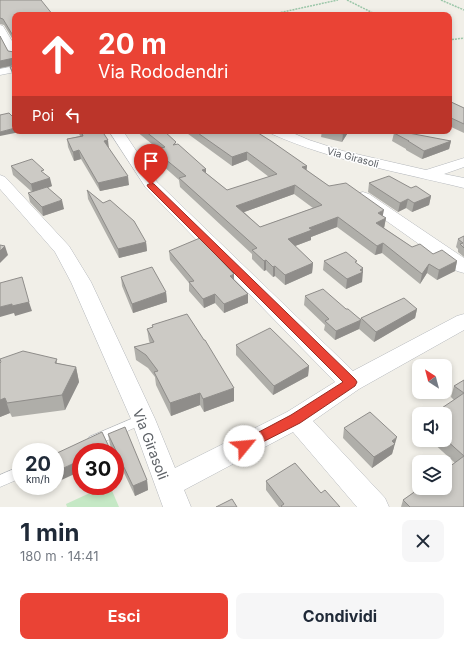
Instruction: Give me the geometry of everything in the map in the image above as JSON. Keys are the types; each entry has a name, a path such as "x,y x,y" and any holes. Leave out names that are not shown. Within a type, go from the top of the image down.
{"street":[{"path":"0,28 12,50"},
{"path":"0,72 12,70"},
{"path":"118,134 151,185 351,382 464,321"},
{"name":"Via Girasoli","path":"286,134 304,143 339,154 464,183"},
{"path":"428,174 464,162"},
{"name":"Via Girasoli","path":"0,180 63,250 81,282 143,419 172,496 296,419 351,382"},
{"path":"352,189 464,267"},
{"path":"296,419 376,507"}],"lane":[{"path":"86,443 143,419"},
{"path":"0,481 12,476"}],"path":[{"path":"283,12 338,0"},
{"path":"347,0 371,12"},
{"path":"441,0 464,10"},
{"path":"452,40 464,38"}],"green space":[{"path":"86,495 114,495 119,507 67,507 66,504"}],"building":[{"path":"0,0 41,0 51,12 12,12 12,34 3,19 0,18"},
{"path":"0,36 8,51 12,52 12,58 0,61"},
{"path":"452,102 464,108 464,124 452,118"},
{"path":"9,113 12,116 12,129 0,132 0,115"},
{"path":"82,134 104,134 108,140 104,141 128,176 98,183 79,150 73,152 67,139 83,136"},
{"path":"149,134 167,134 176,142 173,145 178,144 206,169 202,170 227,190 277,174 247,152 232,157 199,134 260,134 307,166 302,167 329,186 346,183 384,210 378,213 386,218 376,223 412,247 420,244 433,254 442,250 457,261 439,270 429,264 422,274 383,243 377,246 338,217 309,228 312,230 288,239 313,263 285,275 266,260 264,261 252,250 257,248 179,178 186,176 154,150 165,147","holes":["295,185 322,205 260,227 236,206"]},
{"path":"396,134 414,134 451,141 424,151"},
{"path":"32,159 44,170 41,171 50,178 31,184 11,166"},
{"path":"389,176 411,188 416,186 431,196 414,203 408,199 400,203 369,183"},
{"path":"47,187 62,200 42,207 28,193"},
{"path":"87,190 103,203 110,200 134,221 146,242 118,249"},
{"path":"464,236 464,248 460,244 463,243 458,239"},
{"path":"200,238 234,274 230,276 248,294 224,304 215,294 203,299 189,282 194,281 169,251"},
{"path":"0,245 5,246 0,251"},
{"path":"346,252 363,268 360,270 363,272 347,279 324,261"},
{"path":"152,267 166,292 132,304 121,277"},
{"path":"22,277 29,302 0,307 0,283"},
{"path":"323,289 361,320 336,331 325,321 329,319 305,296"},
{"path":"404,298 417,309 376,332 361,318"},
{"path":"187,314 205,340 234,388 203,399 200,393 170,403 154,372 158,371 146,355 134,347 154,342 147,329 153,327 152,325"},
{"path":"270,328 309,366 274,386 236,345"},
{"path":"23,351 57,359 55,363 76,367 62,395 7,403 5,398 0,400 0,359"},
{"path":"464,380 464,393 454,386"},
{"path":"464,393 464,456 452,445 452,407 443,407"},
{"path":"370,412 397,437 392,441 395,444 374,457 344,428"},
{"path":"125,427 147,480 133,486 124,467 124,443 112,443 108,434"},
{"path":"102,432 107,443 78,443"},
{"path":"72,446 72,464 64,468 64,450"},
{"path":"464,456 464,507 410,507 403,500 412,494 412,495 452,495 452,465"},
{"path":"295,463 321,493 325,490 340,507 282,507 281,506 284,504 266,481"},
{"path":"232,499 237,507 216,507"}],"route":[{"path":"151,185 351,382 296,419 244,446"}]}
